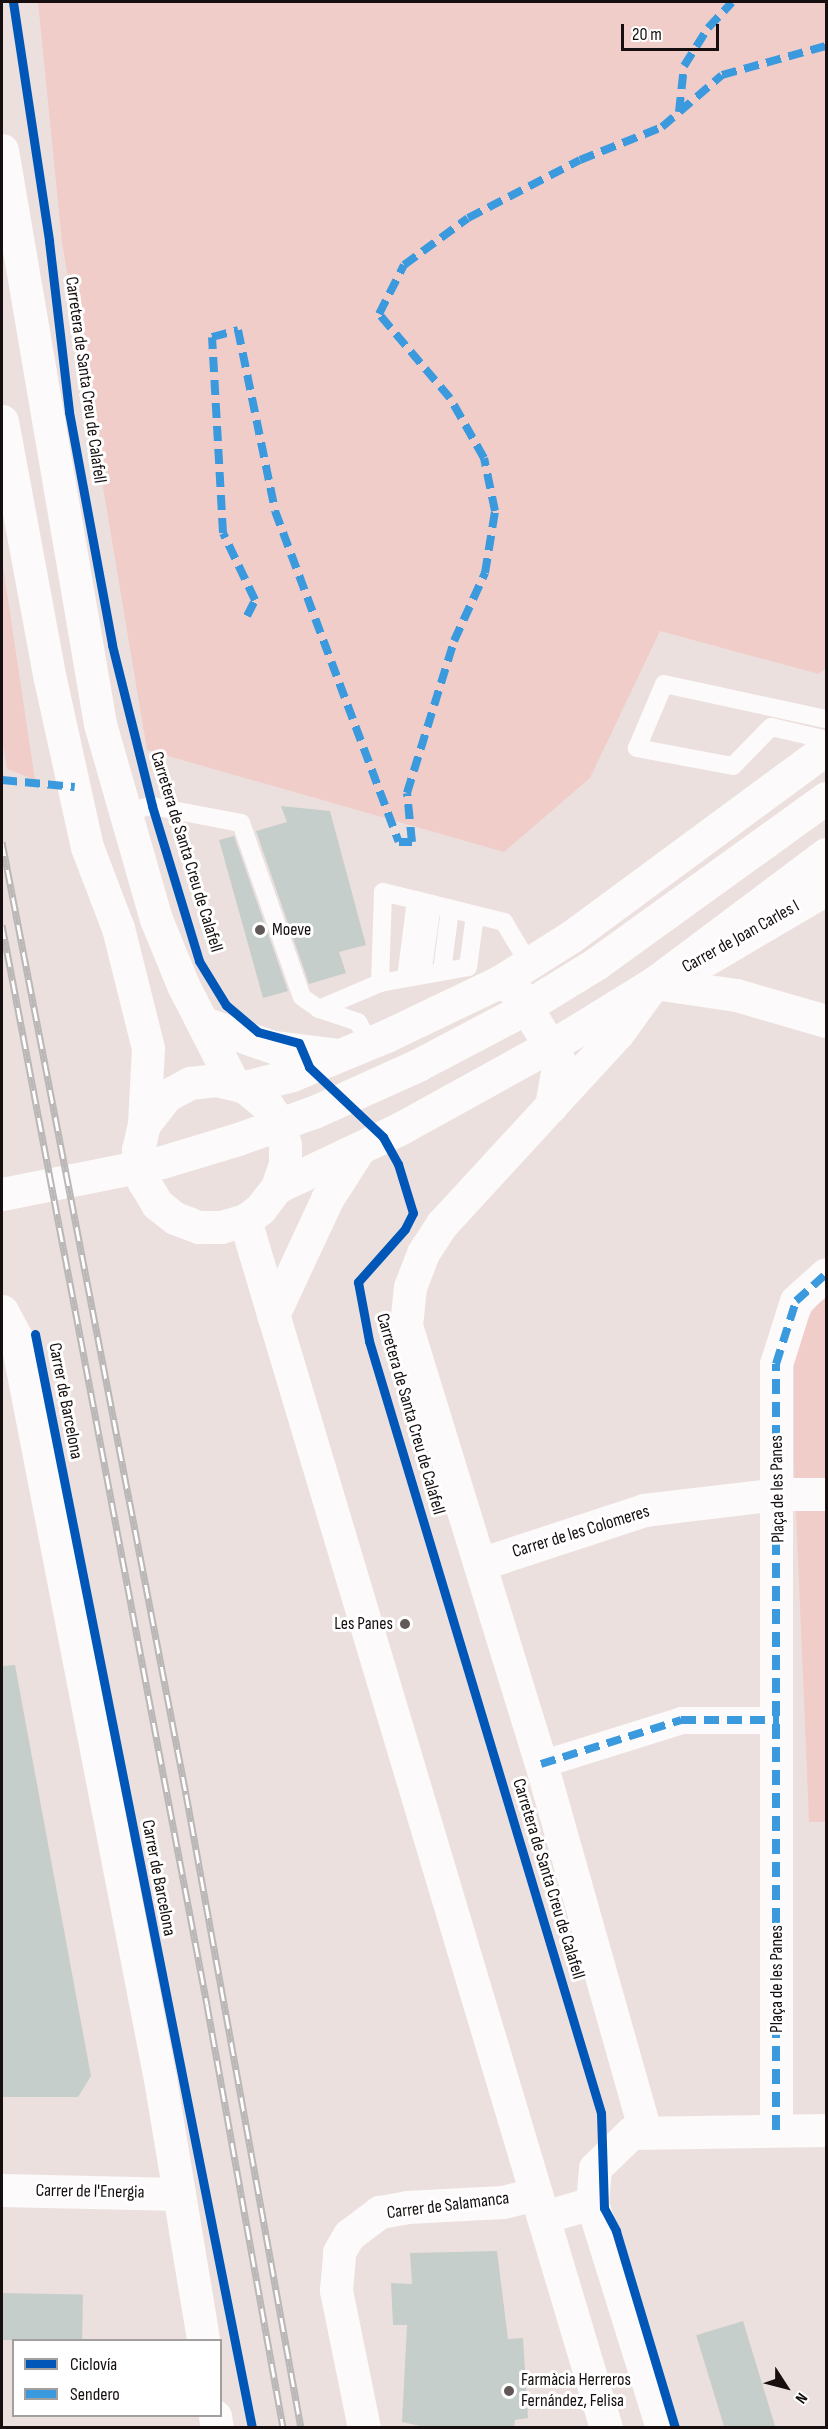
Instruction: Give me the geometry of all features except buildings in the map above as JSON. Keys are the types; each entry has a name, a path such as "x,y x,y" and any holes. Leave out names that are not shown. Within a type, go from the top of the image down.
{"street":[{"path":"2,150 100,724 156,919 204,1023 239,1085"},
{"path":"2,421 46,657 87,847 117,928 148,1048 144,1124 138,1149 144,1182 158,1204 175,1218 200,1227 221,1227 245,1220 260,1209 278,1187 285,1164 285,1144 278,1119 267,1105 239,1085 217,1080 190,1083 167,1095 144,1124"},
{"path":"239,1085 292,1075 369,1043 499,982 529,964 825,750"},
{"path":"2,1194 162,1162 238,1139 314,1112 418,1065 511,1016 597,963 826,798"},
{"path":"278,1187 359,1149 551,1046 654,983 826,854"},
{"name":"Carrer de Joan Carles I","path":"654,983 698,965 826,889"},
{"path":"499,982 515,989 551,1046 561,1068 551,1106"},
{"path":"654,983 736,995 826,1021"},
{"name":"Carretera de Santa Creu de Calafell","path":"645,2131 541,1764 406,1325 410,1287 423,1252 442,1224 617,1034 654,983"},
{"path":"204,1023 273,1047 338,1055"},
{"path":"273,1315 327,1199 359,1149"},
{"path":"245,1220 606,2427"},
{"name":"Plaça de les Panes","path":"776,2130 778,1494 776,1364 796,1301 826,1274"},
{"name":"Carrer de Barcelona","path":"2,1311 16,1337 179,2194 203,2339"},
{"name":"Carrer de les Colomeres","path":"480,1564 644,1510 778,1494 826,1494"},
{"path":"541,1764 681,1720 778,1720"},
{"path":"662,2427 592,2203 595,2168 623,2138 645,2131 826,2130"},
{"name":"Carrer de l'Energia","path":"2,2190 179,2194"},
{"name":"Carrer de Salamanca","path":"364,2427 336,2290 339,2252 349,2235 380,2212 407,2207 503,2202 539,2206 592,2203"}],"lane":[{"path":"825,750 823,739 771,727 734,766 637,748 664,684 826,719"},
{"path":"125,812 152,806 241,823 302,997 319,1009 358,1022 369,1043"},
{"path":"380,983 383,892 504,922 529,964"},
{"path":"414,976 424,902"},
{"path":"442,972 450,909"},
{"path":"319,1009 380,983 468,967 475,915"}],"shaded area":[{"path":"38,2 826,2 826,668 819,674 660,631 590,778 504,852 147,750 62,242"},
{"path":"2,559 35,780 7,769 2,739"},
{"path":"826,1292 826,1822 809,1822 794,1465 794,1364 807,1319"}],"railway":[{"path":"2,842 186,1794 301,2428"},
{"path":"2,925 207,2005 283,2428"}],"marked path":[{"path":"679,112 684,66 708,28 732,2"},
{"path":"247,616 255,600 223,533 212,337 238,330 275,511 399,842 412,842 407,793 454,641 485,573 495,511 484,458 450,398 379,314 404,265 468,218 580,160 662,127 722,75 826,46"},
{"path":"2,780 75,787"},
{"path":"776,2130 776,1364 796,1301 826,1274"},
{"path":"541,1764 681,1720 779,1720"}],"cycle path":[{"path":"13,2 49,241 69,412 112,645 152,806 199,961 226,1005 258,1032 299,1043 309,1067 383,1137 398,1164 413,1213 405,1229 358,1282 369,1341 601,2113 604,2208 616,2231 675,2428"},
{"path":"35,1334 252,2428"}],"place":[{"name":"Moeve","path":"260,930"},
{"name":"Les Panes","path":"405,1624"},
{"name":"Farmàcia Herreros Fernández, Felisa","path":"509,2391"}]}
